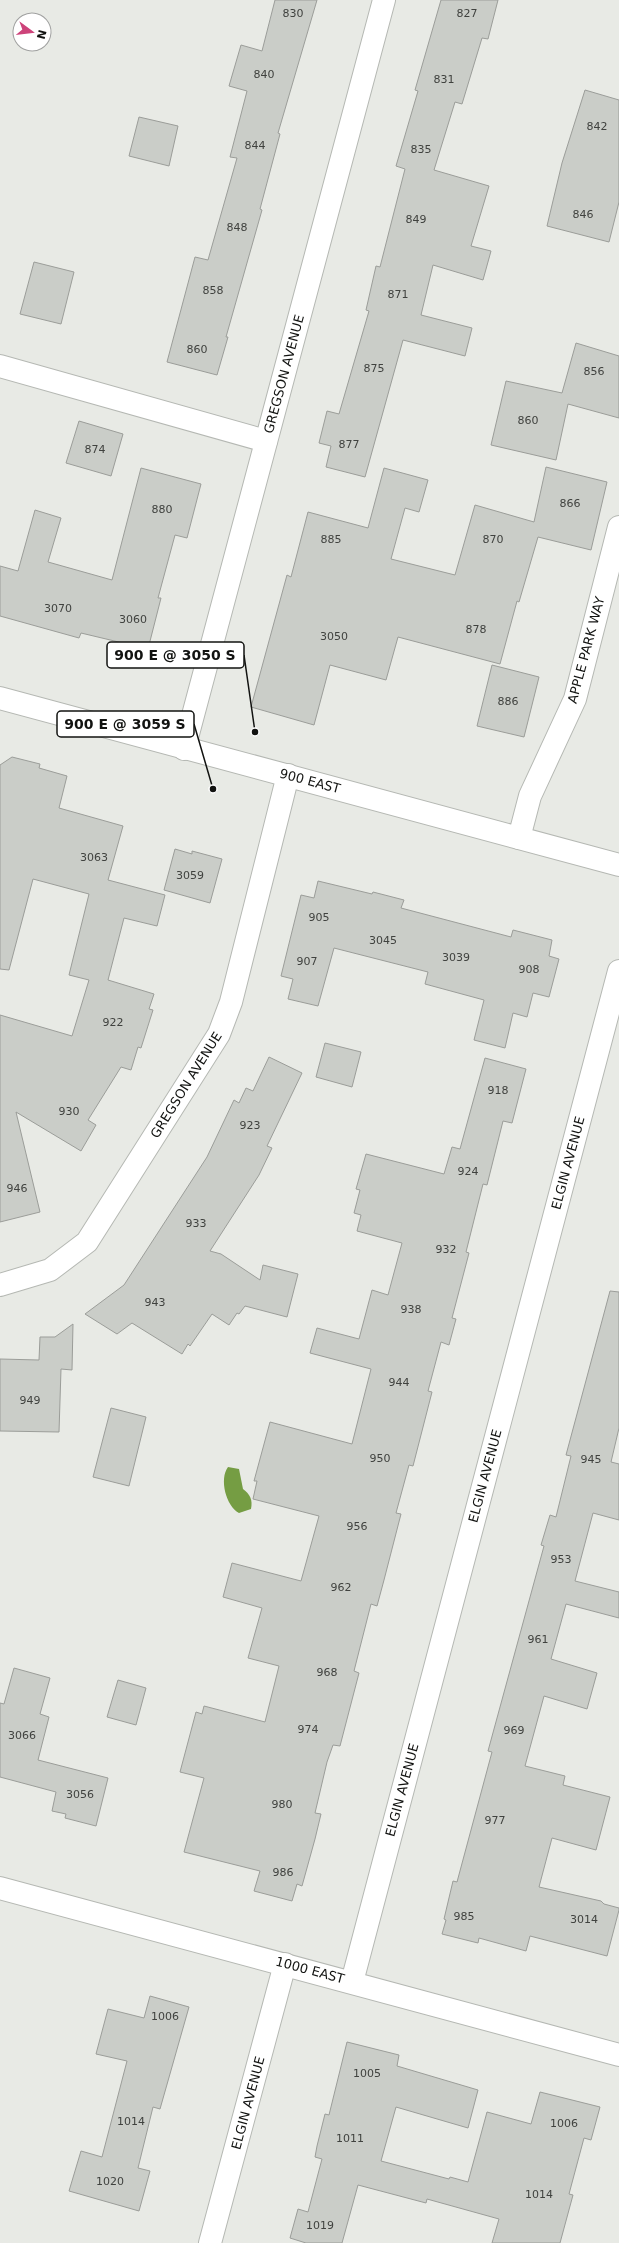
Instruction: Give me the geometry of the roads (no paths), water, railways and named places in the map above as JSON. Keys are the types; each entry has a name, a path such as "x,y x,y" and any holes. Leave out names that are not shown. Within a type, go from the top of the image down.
{"street":[{"name":"GREGSON AVENUE","path":"184,749 384,0"},
{"path":"0,366 266,441"},
{"name":"APPLE PARK WAY","path":"519,838 530,796 575,699 619,527"},
{"name":"900 EAST","path":"0,698 184,749 288,775 619,864"},
{"name":"GREGSON AVENUE","path":"2,1285 50,1270 86,1242 219,1034 231,1002 288,775"},
{"name":"ELGIN AVENUE","path":"352,1982 619,971"},
{"name":"1000 EAST","path":"0,1888 619,2054"},
{"name":"ELGIN AVENUE","path":"210,2243 285,1964"}],"place":[{"name":"900 E @ 3050 S","path":"255,732"},
{"name":"900 E @ 3059 S","path":"213,789"}]}
